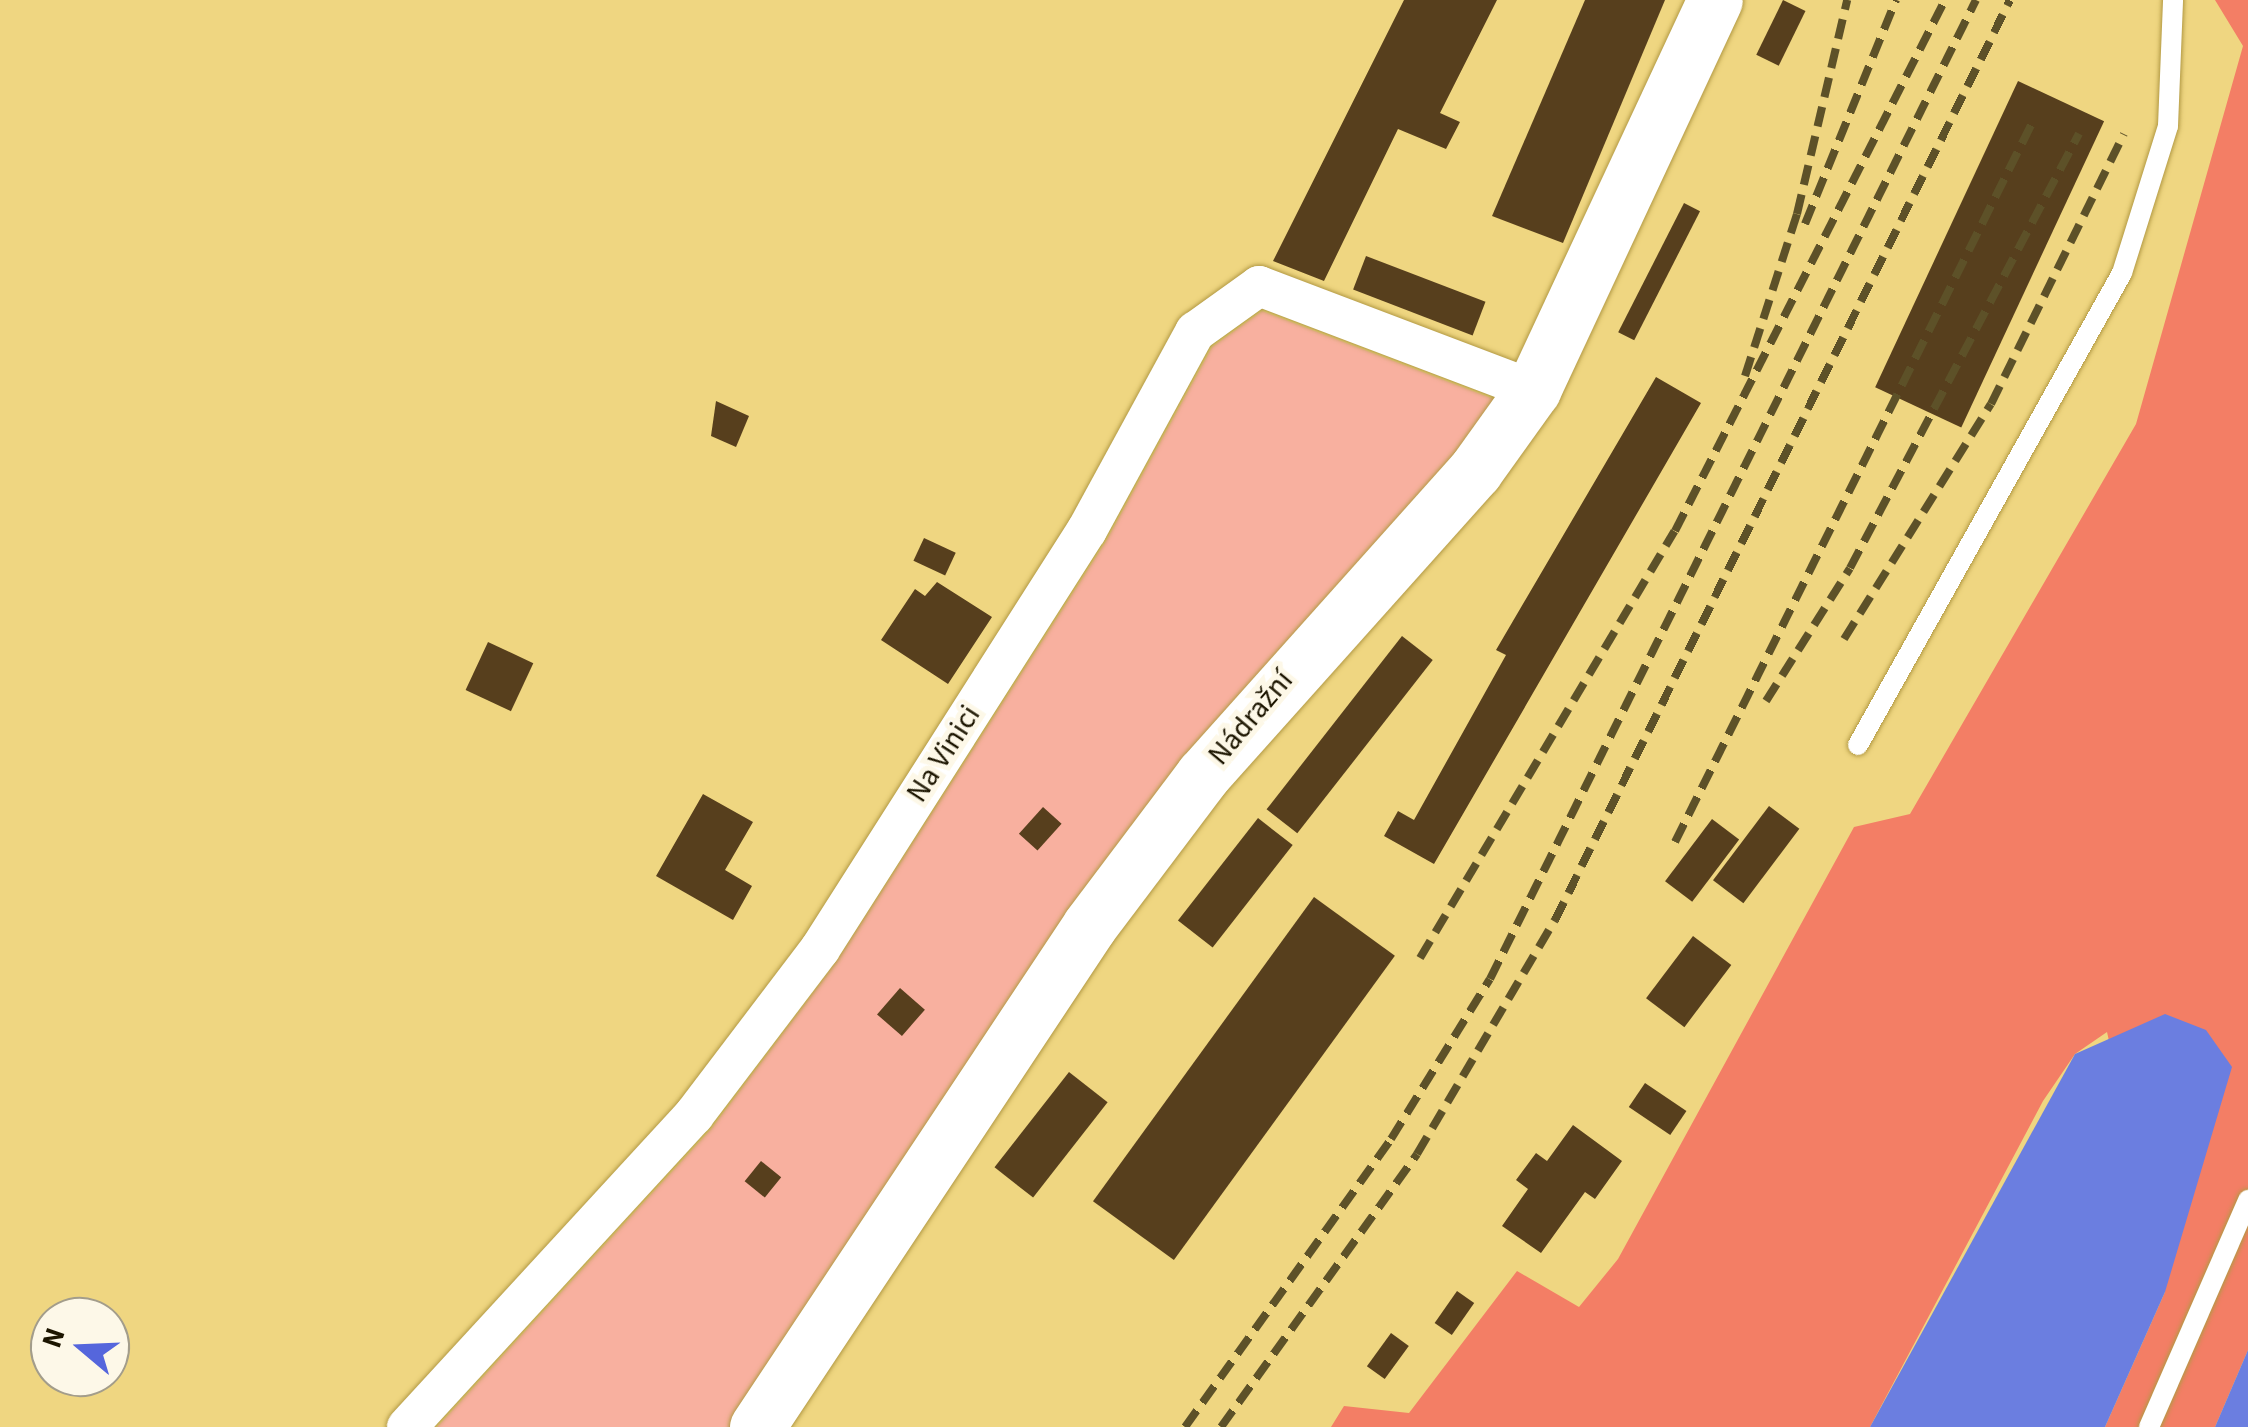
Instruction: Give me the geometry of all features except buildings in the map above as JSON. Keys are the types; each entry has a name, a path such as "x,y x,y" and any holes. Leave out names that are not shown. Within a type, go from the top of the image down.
{"main road":[{"name":"Nádražní","path":"757,1427 1090,925 1203,775 1475,471 1533,390 1716,0"}],"street":[{"name":"Na Vinici","path":"407,1427 694,1115 820,949 1087,530 1195,332 1259,286 1533,390"}],"lane":[{"path":"1858,746 2122,273 2168,126 2173,0"},
{"path":"2150,1427 2248,1200"}],"shaded area":[{"path":"2215,0 2248,0 2248,1350 2215,1427 2105,1427 2165,1292 2107,1032 2075,1054 2043,1101 1870,1427 1331,1427 1344,1406 1409,1413 1517,1271 1579,1307 1618,1259 1854,827 1910,814 2136,424 2243,46"},
{"path":"1262,311 1499,401 732,1427 437,1427 711,1129 837,961 1106,541 1212,347"}],"water":[{"path":"2165,1014 2206,1030 2232,1067 2165,1292 2105,1427 1870,1427 2075,1054"},
{"path":"2248,1350 2248,1427 2215,1427"}],"railway":[{"path":"1745,376 1797,214 1847,0"},
{"path":"1805,224 1896,0"},
{"path":"1420,958 1675,531 1945,0"},
{"path":"1185,1427 1391,1139 1490,979 1976,0"},
{"path":"1221,1427 1417,1154 1555,920 2010,0"},
{"path":"1675,842 2035,117"},
{"path":"1766,701 1850,568 2079,134"},
{"path":"1844,639 1991,404 2124,134"}]}
